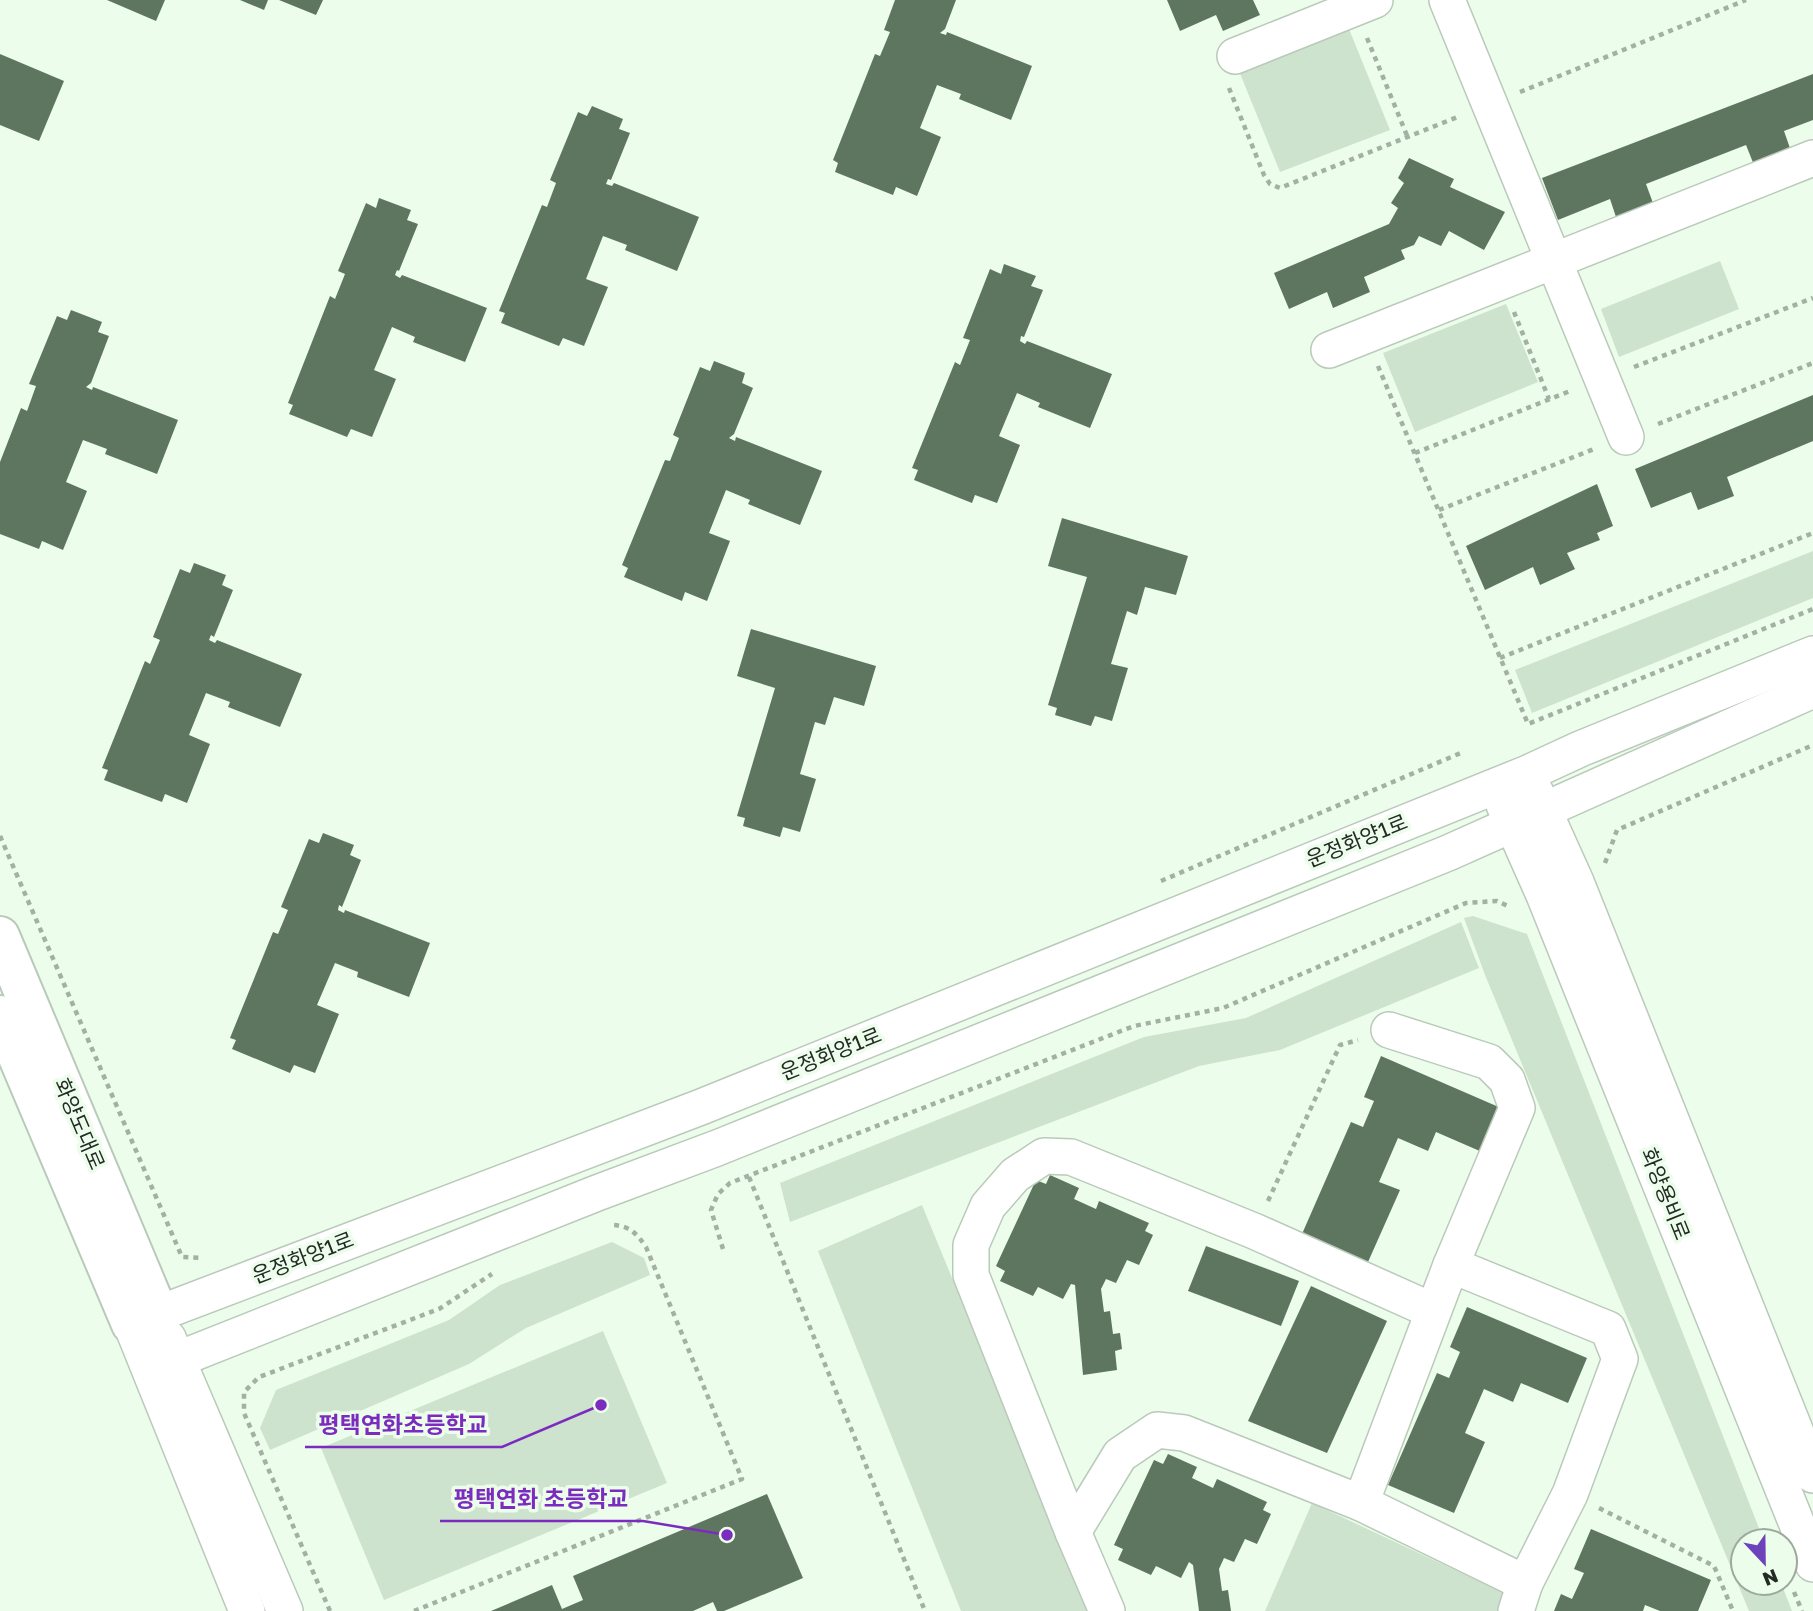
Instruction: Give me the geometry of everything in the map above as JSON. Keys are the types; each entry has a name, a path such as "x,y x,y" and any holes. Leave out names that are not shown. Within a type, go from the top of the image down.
{"main road":[{"name":"화양도대로","path":"0,936 144,1318"},
{"name":"화양도대로","path":"0,1015 144,1318"}],"street":[{"path":"1447,0 1626,437"},
{"path":"1235,56 1365,4"},
{"path":"1329,350 1813,158"},
{"name":"운정화양1로","path":"144,1318 666,1121 1528,773 1580,749 1813,654"},
{"path":"164,1364 730,1143 1512,826 1813,690"},
{"name":"화양용비로","path":"1528,773 1576,882 1813,1475"},
{"name":"화양용비로","path":"1496,786 1555,920 1813,1564"},
{"path":"1361,1503 1451,1265 1517,1108 1507,1080 1489,1062 1389,1030"},
{"path":"1107,1611 971,1275 971,1245 988,1206 1015,1175 1044,1156 1071,1157 1254,1231 1433,1311"},
{"path":"1073,1532 1120,1455 1157,1430 1184,1433 1361,1503 1520,1597 1570,1494 1620,1359 1608,1329 1451,1265"},
{"path":"144,1318 285,1611"},
{"path":"164,1364 247,1611"}],"path":[{"path":"1235,56 1224,69 1226,80 1264,175 1270,184 1280,188 1746,0"},
{"path":"1365,4 1408,138"},
{"path":"1502,281 1549,399"},
{"path":"1415,453 1813,298"},
{"path":"1365,335 1528,724 1813,608"},
{"path":"1500,658 1813,533"},
{"path":"1602,872 1617,830 1813,745"},
{"path":"1157,883 1464,752"},
{"path":"0,836 182,1257"},
{"path":"723,1249 711,1210 718,1194 730,1183 1134,1026 1223,1008 1466,903 1497,901 1518,910"},
{"path":"1254,1231 1340,1045 1389,1030"},
{"path":"749,1177 925,1611"},
{"path":"414,1611 742,1479 646,1247 636,1233 623,1225 601,1229"},
{"path":"330,1611 244,1413 244,1392 259,1377 439,1309 494,1273"},
{"path":"1570,1494 1714,1566 1733,1611"}],"green space":[{"path":"1349,29 1390,130 1280,172 1239,71"},
{"path":"1720,261 1739,309 1619,357 1601,309"},
{"path":"1506,304 1538,382 1415,432 1383,353"},
{"path":"1813,551 1813,598 1532,713 1515,670"},
{"path":"1473,916 1527,934 1759,1527 1729,1527 1729,1563 1485,975 1464,918"},
{"path":"1461,922 1479,968 1280,1050 1199,1066 790,1222 780,1183 1144,1037 1246,1018"},
{"path":"922,1205 1089,1611 961,1611 818,1251"},
{"path":"612,1242 644,1258 650,1275 526,1328 469,1364 270,1450 260,1428 276,1390 449,1320 500,1285"},
{"path":"603,1331 667,1483 384,1600 321,1448"},
{"path":"1312,1503 1504,1593 1497,1611 1265,1611"},
{"path":"1743,1597 1786,1597 1792,1611 1749,1611"}],"building":[{"path":"107,0 165,0 156,21"},
{"path":"240,0 268,0 264,10"},
{"path":"279,0 323,0 316,15"},
{"path":"895,0 956,0 945,29 940,33 946,35 947,32 1032,66 1011,120 959,99 961,94 937,85 920,128 941,137 917,196 896,187 893,195 835,172 838,163 833,160 875,54 880,56 890,32 884,30"},
{"path":"1167,0 1253,0 1260,15 1223,31 1216,15 1180,31"},
{"path":"0,54 64,81 39,141 0,125"},
{"path":"1813,74 1813,120 1784,131 1791,151 1754,165 1746,145 1646,184 1653,203 1616,217 1610,199 1558,220 1542,178"},
{"path":"592,106 623,119 619,129 630,133 611,180 608,179 606,184 612,186 614,183 699,217 677,271 625,250 627,245 603,236 586,279 608,287 584,346 563,338 559,346 501,323 505,313 499,311 542,205 547,207 556,183 550,180 578,112 587,116"},
{"path":"1409,158 1454,179 1450,187 1505,212 1484,250 1449,231 1441,246 1419,236 1414,245 1401,250 1405,259 1364,277 1370,292 1333,308 1327,292 1289,309 1274,273 1389,224 1398,208 1391,203 1404,183 1398,178"},
{"path":"379,198 411,210 407,220 418,224 395,275 400,278 402,275 487,308 465,362 413,342 415,337 392,327 374,370 396,379 372,437 351,429 347,437 289,414 293,405 288,403 330,296 335,299 345,274 338,271 366,203 376,208"},
{"path":"1004,264 1036,276 1031,286 1043,290 1020,341 1025,344 1027,341 1112,374 1090,428 1038,407 1040,403 1017,393 999,436 1020,445 997,503 975,495 972,503 914,480 918,470 912,468 955,362 960,365 970,340 963,338 990,269 1001,274"},
{"path":"71,310 102,322 98,332 109,336 91,383 86,387 92,390 93,387 178,420 157,474 105,454 107,449 83,440 66,482 87,491 63,550 42,541 39,549 0,534 0,462 21,408 27,411 36,386 29,384 57,316 67,320"},
{"path":"714,361 745,373 742,383 753,388 734,434 729,438 735,441 736,437 822,471 800,525 748,504 750,500 726,490 709,533 730,541 707,601 685,592 682,601 624,577 628,568 622,565 665,460 670,461 679,438 673,435 700,367 710,371"},
{"path":"1813,395 1813,441 1727,477 1734,496 1698,510 1691,492 1651,508 1635,469"},
{"path":"1597,484 1613,526 1597,533 1600,540 1567,553 1575,569 1540,585 1533,567 1485,590 1466,546"},
{"path":"1062,518 1188,556 1176,595 1145,587 1137,615 1127,611 1111,664 1128,668 1112,721 1095,716 1091,726 1055,715 1057,708 1048,705 1087,577 1048,566"},
{"path":"194,563 226,575 222,585 233,590 214,637 211,635 209,640 215,643 217,640 302,674 280,727 228,707 230,702 206,693 189,735 210,744 187,803 165,794 162,802 104,780 108,770 102,768 145,661 150,664 160,640 153,637 180,569 190,573"},
{"path":"751,629 876,666 864,706 834,697 825,725 815,722 800,774 816,779 800,832 783,827 780,837 743,826 745,818 737,816 775,688 737,676"},
{"path":"323,833 354,845 350,855 361,860 342,907 339,905 338,910 344,913 345,910 430,943 409,997 357,977 358,972 335,963 317,1005 339,1014 315,1073 294,1065 290,1073 232,1049 236,1040 230,1038 273,932 278,934 288,910 281,907 309,839 319,843"},
{"path":"1381,1056 1501,1108 1482,1152 1436,1132 1428,1151 1398,1138 1379,1182 1400,1190 1368,1262 1302,1234 1351,1122 1363,1127 1374,1101 1364,1097"},
{"path":"1050,1175 1079,1188 1074,1199 1096,1209 1099,1201 1149,1223 1145,1231 1153,1235 1139,1265 1127,1260 1116,1283 1106,1279 1101,1289 1104,1312 1110,1311 1113,1334 1120,1333 1122,1349 1115,1351 1117,1370 1083,1375 1075,1285 1071,1284 1063,1299 1038,1287 1033,1296 1000,1281 1005,1271 996,1266 1036,1180 1046,1184"},
{"path":"1206,1246 1299,1281 1281,1326 1188,1291"},
{"path":"1311,1286 1387,1321 1327,1453 1248,1421"},
{"path":"1467,1307 1587,1358 1568,1403 1521,1383 1513,1402 1484,1389 1465,1433 1485,1442 1454,1513 1388,1485 1437,1373 1449,1378 1460,1352 1450,1347"},
{"path":"1168,1454 1197,1467 1192,1478 1213,1488 1217,1479 1267,1502 1263,1510 1271,1514 1257,1544 1245,1539 1234,1562 1224,1558 1219,1569 1222,1591 1228,1590 1231,1611 1199,1611 1193,1565 1189,1562 1181,1578 1156,1566 1151,1575 1118,1560 1123,1549 1114,1545 1154,1460 1163,1464"},
{"path":"767,1494 803,1578 724,1611 717,1611 713,1602 693,1611 491,1611 552,1585 562,1609 583,1600 573,1576"},
{"path":"1591,1529 1711,1580 1698,1611 1660,1611 1645,1605 1643,1611 1554,1611 1561,1594 1572,1599 1584,1573 1574,1569"}],"place":[{"name":"평택연화초등학교","path":"601,1405"},
{"name":"평택연화 초등학교","path":"727,1535"}]}
